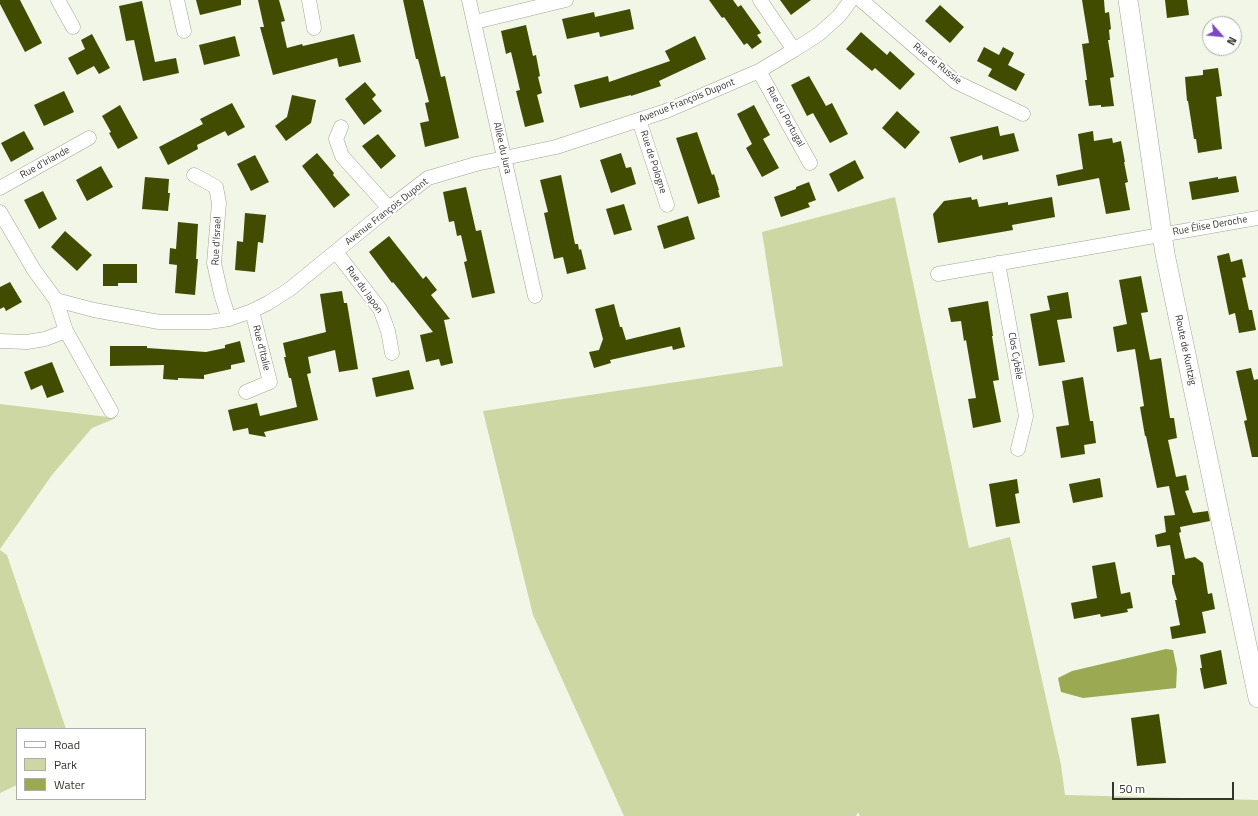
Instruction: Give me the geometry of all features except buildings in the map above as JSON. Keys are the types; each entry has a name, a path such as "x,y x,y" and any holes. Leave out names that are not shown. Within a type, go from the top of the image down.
{"street":[{"path":"58,0 73,27"},
{"path":"177,0 184,31"},
{"path":"309,0 314,28"},
{"name":"Allée du Jura","path":"469,0 535,296"},
{"path":"475,22 566,0"},
{"path":"760,0 794,50"},
{"name":"Avenue François Dupont","path":"56,300 94,310 159,322 209,322 229,319 252,312 290,289 428,178 505,157 556,147 666,111 759,71 794,50 819,34 839,16 851,0"},
{"name":"Rue de Russie","path":"861,0 956,82 1023,114"},
{"name":"Route de Kuntzig","path":"1128,0 1162,235 1213,489 1258,698"},
{"name":"Rue du Portugal","path":"759,71 810,163"},
{"name":"Rue de Pologne","path":"639,120 667,205"},
{"path":"341,127 336,139 342,156 389,208"},
{"name":"Rue d'Irlande","path":"0,188 89,138"},
{"name":"Rue d'Israel","path":"194,175 216,187 220,203 214,263 221,294 229,319"},
{"path":"0,212 34,270 56,300 66,331 111,411"},
{"name":"Rue Élise Deroche","path":"1162,235 1258,218"},
{"path":"938,274 1162,235"},
{"name":"Rue du Japon","path":"336,252 380,309 388,330 392,353"},
{"name":"Clos Cybèle","path":"998,263 1026,416 1018,449"},
{"name":"Rue d'Italie","path":"246,392 270,382 252,312"},
{"path":"0,340 27,342 44,339 66,331"}],"green space":[{"path":"895,197 969,548 1010,537 1061,765 1065,795 1258,800 1258,816 860,816 858,812 856,816 624,816 533,615 483,411 783,366 762,232"},
{"path":"0,404 116,418 92,428 52,475 0,549"},
{"path":"0,550 7,555 66,728 16,728 16,785 0,793"}],"water":[{"path":"1166,649 1173,650 1177,669 1176,688 1083,698 1061,692 1058,678 1072,671"}]}
